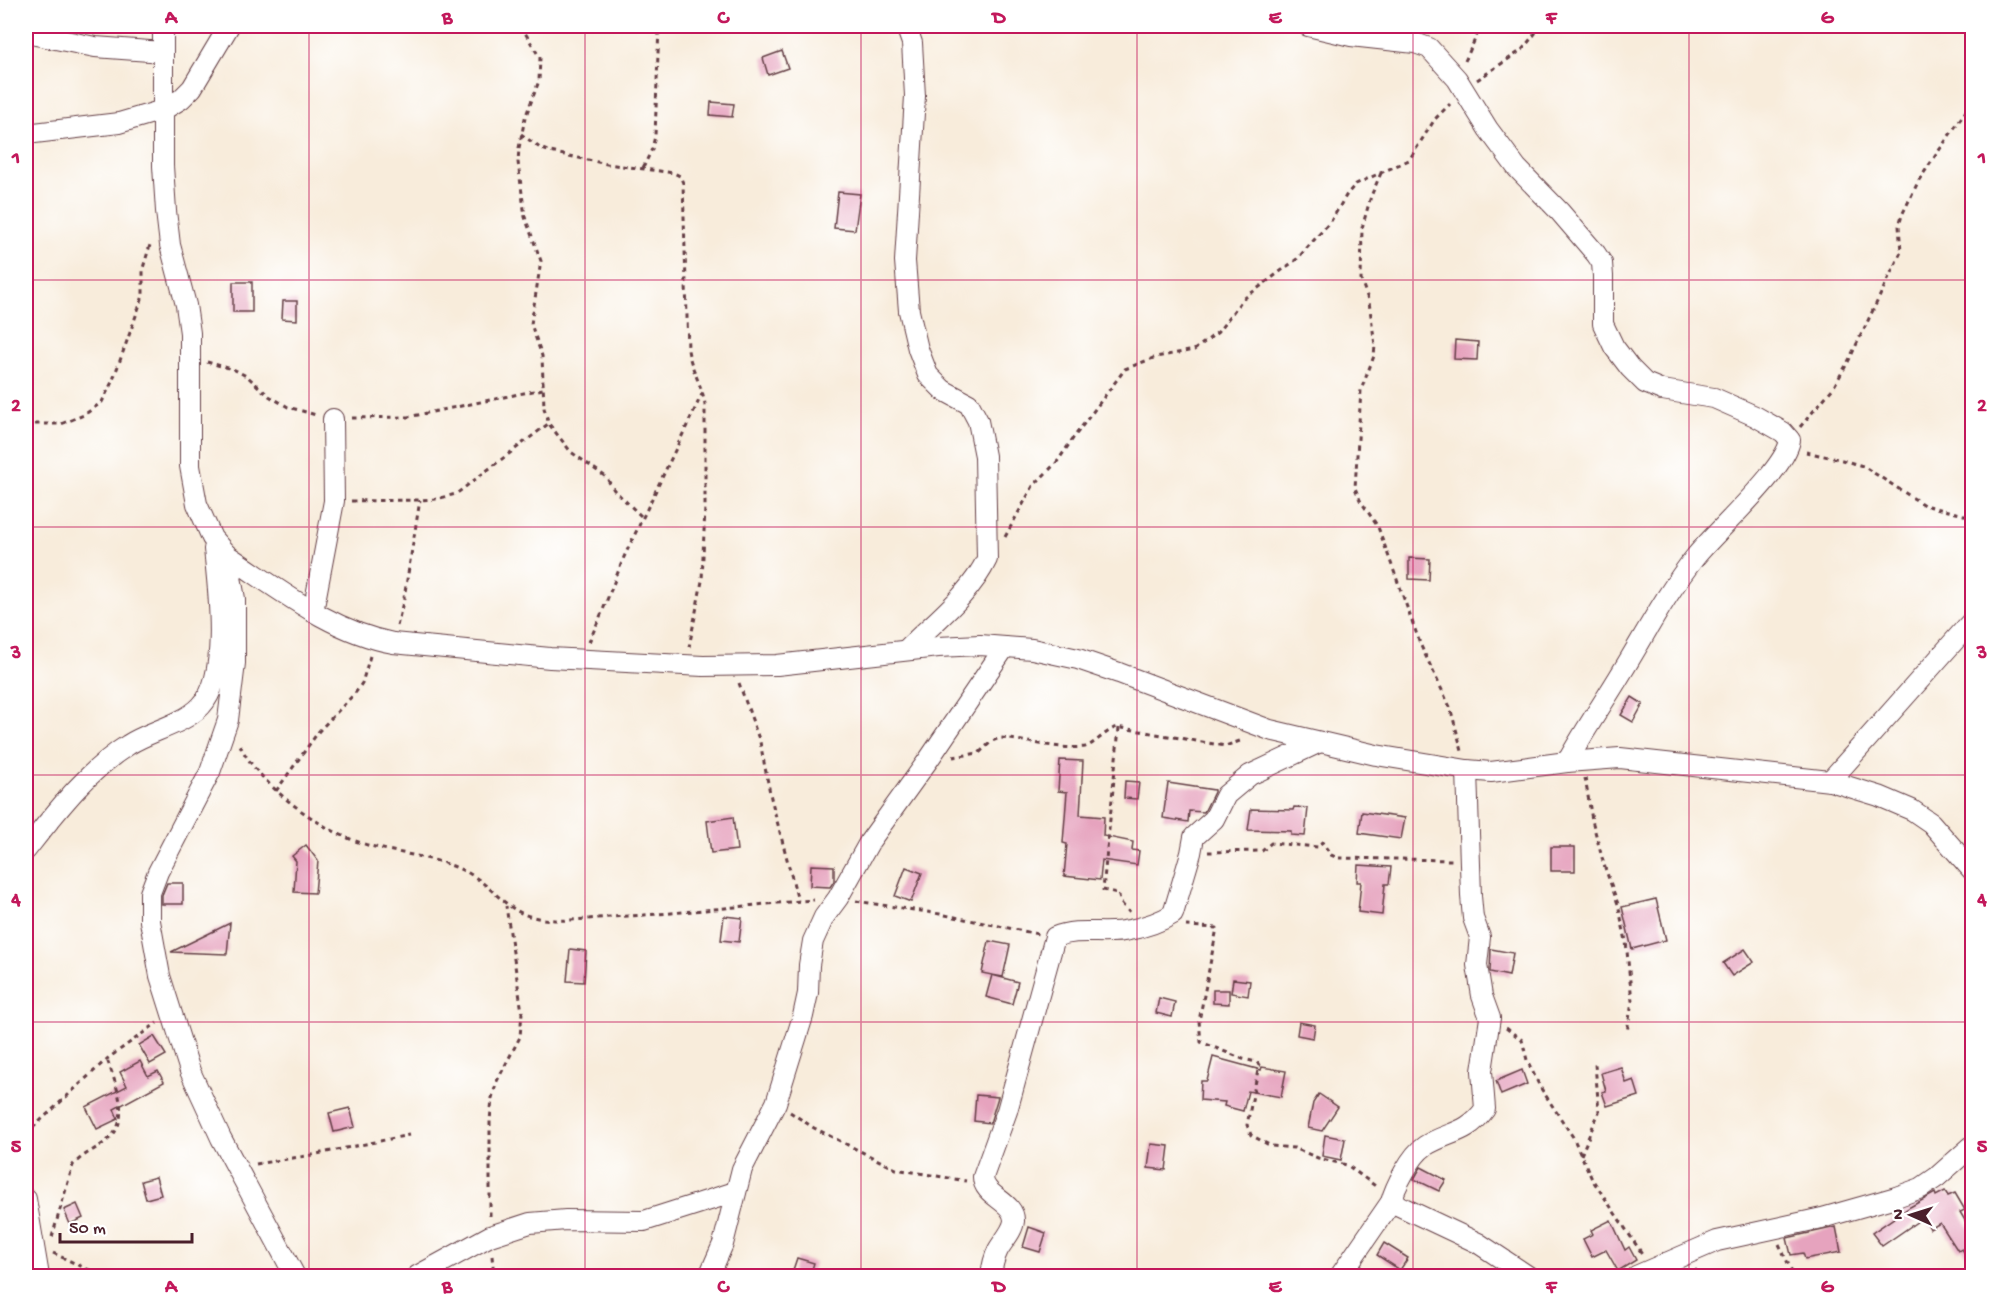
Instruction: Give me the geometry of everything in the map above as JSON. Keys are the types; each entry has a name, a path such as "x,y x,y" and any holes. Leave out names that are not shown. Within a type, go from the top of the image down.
{"street":[{"path":"163,26 163,166 170,245 186,305 191,357 190,466 197,504 212,538 227,555 313,612 351,631 384,641 580,660 686,665 777,665 907,649 980,645 1032,649 1078,659 1249,723 1376,755 1491,772 1575,761 1628,759 1830,781 1879,796 1912,810 1931,822 1972,870"},
{"path":"26,134 119,123 163,110 181,99 192,88 230,26"},
{"path":"906,26 912,43 915,96 905,261 909,311 918,349 928,375 943,390 969,404 978,421 985,456 987,559 981,573 965,593 907,649"},
{"path":"1308,26 1351,36 1415,43 1429,48 1461,84 1488,129 1517,168 1560,212 1602,263 1603,324 1614,347 1630,368 1645,383 1662,390 1714,398 1755,416 1783,432 1789,444 1782,460 1750,498 1695,556 1662,603 1575,761"},
{"path":"26,33 95,47 163,52"},
{"path":"313,612 334,501 333,419"},
{"path":"26,850 95,770 129,744 189,715 201,706 209,693 217,671 220,616 212,538"},
{"path":"227,555 235,599 236,629 236,663 228,720 210,772 158,872 150,893 150,921 153,947 170,1013 203,1100 295,1276"},
{"path":"1830,781 1972,621"},
{"path":"709,1276 723,1244 742,1169 776,1103 803,1016 808,993 808,965 813,941 824,917 838,898 870,841 930,759 1005,647"},
{"path":"991,1276 997,1252 1014,1221 1013,1214 983,1184 983,1177 1007,1111 1055,937 1067,932 1129,930 1159,922 1173,914 1194,837 1214,819 1226,795 1250,775 1320,742"},
{"path":"1340,1276 1392,1198 1416,1154 1425,1146 1464,1130 1485,1109 1482,1071 1490,1018 1482,996 1477,965 1480,937 1473,918 1467,770"},
{"path":"1644,1273 1717,1241 1896,1197 1921,1188 1972,1147"},
{"path":"417,1276 490,1236 530,1223 613,1219 644,1221 735,1192"},
{"path":"1392,1198 1478,1243 1528,1276"},
{"path":"26,1199 39,1276"}],"path":[{"path":"521,26 540,58 539,81 525,118 518,162 525,217 541,261 531,324 542,356 544,408 549,424 571,452 606,477 614,490 642,517"},
{"path":"643,169 655,136 658,26"},
{"path":"987,559 1009,531 1030,491 1057,462 1125,369 1156,357 1184,353 1203,344 1218,332 1242,300 1297,259 1331,221 1347,194 1356,184 1409,160 1461,84 1481,26"},
{"path":"1461,84 1522,50 1541,26"},
{"path":"1972,102 1919,180 1906,207 1899,226 1901,252 1848,362 1833,388 1789,444 1863,466 1924,505 1972,517"},
{"path":"521,134 540,148 550,152 607,164 674,173 680,176 688,350 691,365 703,391 705,404 702,581 686,665"},
{"path":"1382,172 1371,196 1362,228 1361,280 1369,302 1375,345 1374,356 1361,390 1355,488 1378,527 1421,646 1450,707 1467,770"},
{"path":"26,424 61,424 84,415 102,402 113,380 142,296 142,268 152,240"},
{"path":"191,357 235,370 248,377 269,396 288,406 308,414 333,419 408,417 543,388"},
{"path":"580,660 642,517 703,391"},
{"path":"334,501 420,500 456,494 549,424"},
{"path":"276,791 319,731 362,683 384,641 404,598 420,500"},
{"path":"733,666 768,770 771,798 798,901"},
{"path":"228,720 243,751 276,791 306,814 348,838 417,855 472,875 512,909 532,917 558,920 675,914 728,906 838,898 940,914 1055,937"},
{"path":"930,759 979,753 995,739 1000,738 1085,747 1107,730 1117,727 1225,746 1248,738"},
{"path":"1119,728 1103,890 1118,893 1121,903 1129,911 1134,928"},
{"path":"1575,761 1604,865 1618,904 1626,941 1632,1001 1627,1032"},
{"path":"1191,853 1262,851 1271,843 1318,847 1322,842 1331,855 1338,858 1471,860"},
{"path":"490,1236 492,1098 497,1081 520,1037 522,1012 506,904"},
{"path":"1185,926 1217,928 1199,1021 1201,1042 1243,1059 1257,1062 1259,1065 1247,1125 1251,1135 1271,1146 1294,1148 1318,1158 1347,1165 1392,1198"},
{"path":"26,1134 107,1059 170,1013"},
{"path":"1490,1018 1517,1034 1522,1040 1527,1060 1540,1088 1573,1137 1592,1179 1644,1273"},
{"path":"51,1240 73,1165 79,1158 106,1142 118,1126 122,1101 107,1059"},
{"path":"1581,1155 1599,1112 1595,1064"},
{"path":"776,1103 813,1128 896,1169 983,1184"},
{"path":"237,1168 409,1135"},
{"path":"1772,1229 1794,1276"},
{"path":"48,1251 102,1276"}],"building":[{"path":"782,51 788,68 768,75 763,58"},
{"path":"711,102 734,104 732,117 710,115"},
{"path":"838,192 860,194 855,230 834,228"},
{"path":"233,282 252,282 252,312 233,312"},
{"path":"283,301 297,301 297,320 282,319"},
{"path":"1455,340 1478,342 1477,360 1454,359"},
{"path":"1409,558 1430,559 1429,580 1409,579"},
{"path":"1632,697 1643,704 1633,722 1621,715"},
{"path":"1060,760 1083,761 1080,815 1104,817 1103,836 1133,842 1132,850 1139,851 1137,865 1102,860 1100,880 1064,876 1067,844 1063,843 1067,792 1058,791"},
{"path":"1125,781 1139,782 1137,799 1124,798"},
{"path":"1168,783 1214,790 1214,792 1204,812 1189,811 1188,822 1163,818"},
{"path":"1294,807 1308,808 1305,836 1291,835 1291,831 1248,830 1251,809 1293,810"},
{"path":"1362,812 1405,818 1401,839 1359,833"},
{"path":"733,817 737,850 711,853 707,821"},
{"path":"306,845 318,861 315,893 294,892 296,861 292,856"},
{"path":"1551,847 1575,847 1575,871 1551,871"},
{"path":"811,865 834,866 834,881 830,887 810,886"},
{"path":"1358,865 1391,867 1389,884 1385,884 1382,915 1358,912 1361,882 1357,882"},
{"path":"906,867 922,873 911,902 895,896"},
{"path":"167,883 183,883 183,904 162,904 162,895"},
{"path":"1656,899 1666,940 1632,949 1622,907"},
{"path":"724,916 742,918 739,942 721,940"},
{"path":"230,923 227,954 171,952 214,931"},
{"path":"989,941 1010,945 1003,977 982,973"},
{"path":"570,949 586,951 584,982 567,981"},
{"path":"1491,949 1513,953 1509,976 1490,972"},
{"path":"1745,949 1754,962 1732,976 1723,963"},
{"path":"992,975 1018,982 1012,1004 986,997"},
{"path":"1233,979 1250,981 1248,996 1231,993"},
{"path":"1213,990 1229,990 1229,1004 1213,1003"},
{"path":"1159,998 1175,1002 1172,1017 1156,1013"},
{"path":"1299,1022 1315,1025 1313,1038 1297,1035"},
{"path":"154,1036 166,1055 150,1064 139,1045"},
{"path":"1213,1057 1261,1070 1262,1067 1286,1071 1281,1097 1248,1091 1243,1111 1224,1106 1225,1102 1200,1100 1201,1081 1207,1081"},
{"path":"140,1061 148,1076 158,1071 164,1082 114,1109 118,1119 97,1129 86,1107 127,1086 120,1072"},
{"path":"1621,1067 1626,1083 1634,1080 1639,1096 1607,1106 1602,1092 1606,1091 1601,1073"},
{"path":"1522,1070 1527,1084 1501,1095 1496,1081"},
{"path":"1319,1094 1338,1107 1322,1131 1308,1128 1313,1103"},
{"path":"976,1095 998,1097 990,1123 974,1121"},
{"path":"350,1108 355,1127 334,1132 329,1113"},
{"path":"1325,1135 1345,1139 1341,1160 1322,1156"},
{"path":"1151,1144 1169,1146 1166,1170 1148,1168"},
{"path":"1421,1167 1446,1180 1439,1191 1414,1179"},
{"path":"156,1177 161,1195 146,1199 141,1181"},
{"path":"1945,1191 1948,1196 1955,1193 1965,1210 1960,1212 1972,1232 1972,1264 1962,1249 1958,1251 1940,1223 1930,1229 1924,1217 1882,1246 1872,1233 1910,1207 1935,1193 1936,1196"},
{"path":"77,1204 83,1218 70,1224 64,1210"},
{"path":"1611,1220 1625,1250 1629,1247 1636,1260 1618,1271 1606,1250 1592,1257 1583,1239 1593,1234 1591,1230"},
{"path":"1029,1227 1046,1233 1040,1252 1023,1247"},
{"path":"1836,1227 1841,1252 1805,1259 1803,1253 1791,1255 1787,1238"},
{"path":"1384,1243 1408,1258 1400,1270 1377,1255"},
{"path":"797,1258 814,1263 810,1276 792,1273"}]}
